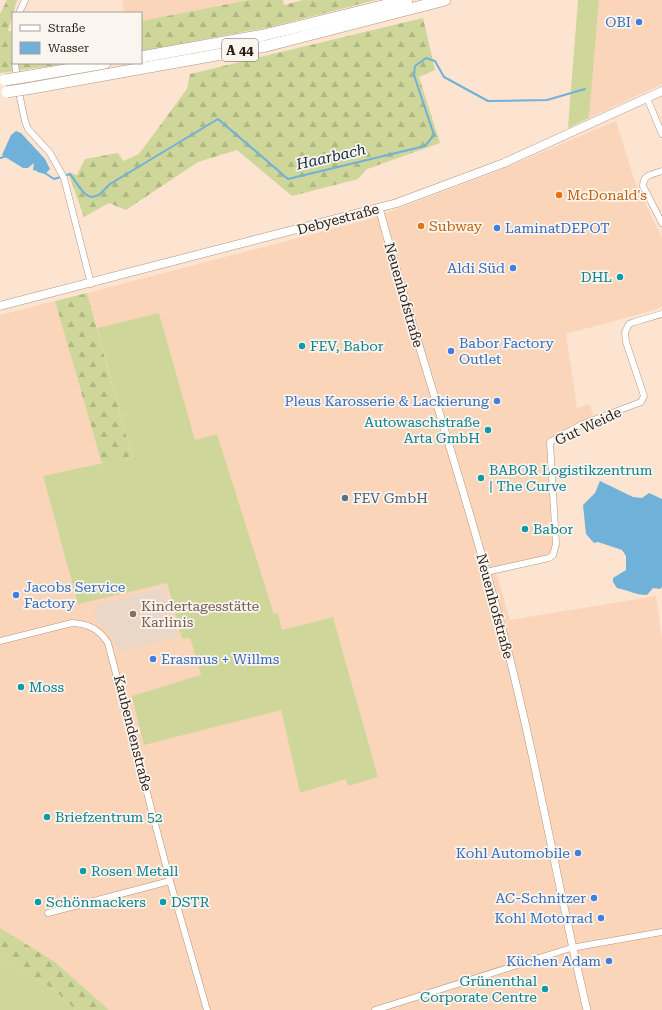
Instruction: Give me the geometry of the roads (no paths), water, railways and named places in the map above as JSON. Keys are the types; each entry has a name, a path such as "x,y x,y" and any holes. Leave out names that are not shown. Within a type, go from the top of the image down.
{"highway":[{"name":"A 44","path":"142,57 264,35 407,0"},
{"name":"A 44","path":"3,92 266,46 445,0"},
{"path":"3,80 99,64"}],"main road":[{"name":"Debyestraße","path":"0,306 91,284 397,203 504,163 662,91"}],"street":[{"path":"19,12 25,0"},
{"path":"15,64 19,98 25,121 35,138 50,154 63,176 91,284"},
{"path":"647,98 662,134"},
{"path":"662,170 647,175 643,181 643,186 662,223"},
{"name":"Neuenhofstraße","path":"379,208 503,634 529,745 571,948 587,1010"},
{"name":"Gut Weide","path":"486,572 549,558 553,555 556,544 550,442 589,422 641,402 644,396 626,342 625,332 629,324 662,314"},
{"name":"Kaubendenstraße","path":"0,641 72,623 94,627 102,634 108,643 112,653 170,881 207,1010"},
{"path":"48,913 170,881"},
{"path":"375,1010 571,948 662,932"}],"water":[{"path":"16,131 21,133 45,159 50,169 46,173 33,170 34,163 28,168 23,168 2,155 11,135"},
{"path":"600,481 633,497 642,498 649,493 662,499 662,587 660,589 653,588 647,595 617,588 613,582 613,578 626,570 626,556 622,550 598,542 594,543 586,534 583,505 595,493"}],"waterway":[{"name":"Haarbach","path":"38,171 45,173 54,179 70,174 85,194 92,197 99,195 110,184 218,119 288,179 425,146 434,135 414,75 415,66 426,58 435,61 444,77 488,101 547,100 585,89"},
{"name":"Haarbach","path":"0,158 7,156"}],"place":[{"name":"OBI","path":"639,22"},
{"name":"McDonald's","path":"559,195"},
{"name":"Subway","path":"421,226"},
{"name":"LaminatDEPOT","path":"497,228"},
{"name":"Aldi Süd","path":"513,268"},
{"name":"DHL","path":"620,277"},
{"name":"FEV, Babor","path":"302,346"},
{"name":"Babor Factory Outlet","path":"451,351"},
{"name":"Pleus Karosserie & Lackierung","path":"497,401"},
{"name":"Autowaschstraße Arta GmbH","path":"488,430"},
{"name":"BABOR Logistikzentrum | The Curve","path":"481,478"},
{"name":"FEV GmbH","path":"345,498"},
{"name":"Babor","path":"525,529"},
{"name":"Jacobs Service Factory","path":"16,595"},
{"name":"Kindertagesstätte Karlinis","path":"133,614"},
{"name":"Erasmus + Willms","path":"153,659"},
{"name":"Moss","path":"21,687"},
{"name":"Briefzentrum 52","path":"47,817"},
{"name":"Kohl Automobile","path":"578,853"},
{"name":"Rosen Metall","path":"83,871"},
{"name":"AC-Schnitzer","path":"594,898"},
{"name":"Schönmackers","path":"38,902"},
{"name":"DSTR","path":"163,902"},
{"name":"Kohl Motorrad","path":"601,918"},
{"name":"Küchen Adam","path":"609,961"},
{"name":"Grünenthal Corporate Centre","path":"545,989"}]}
